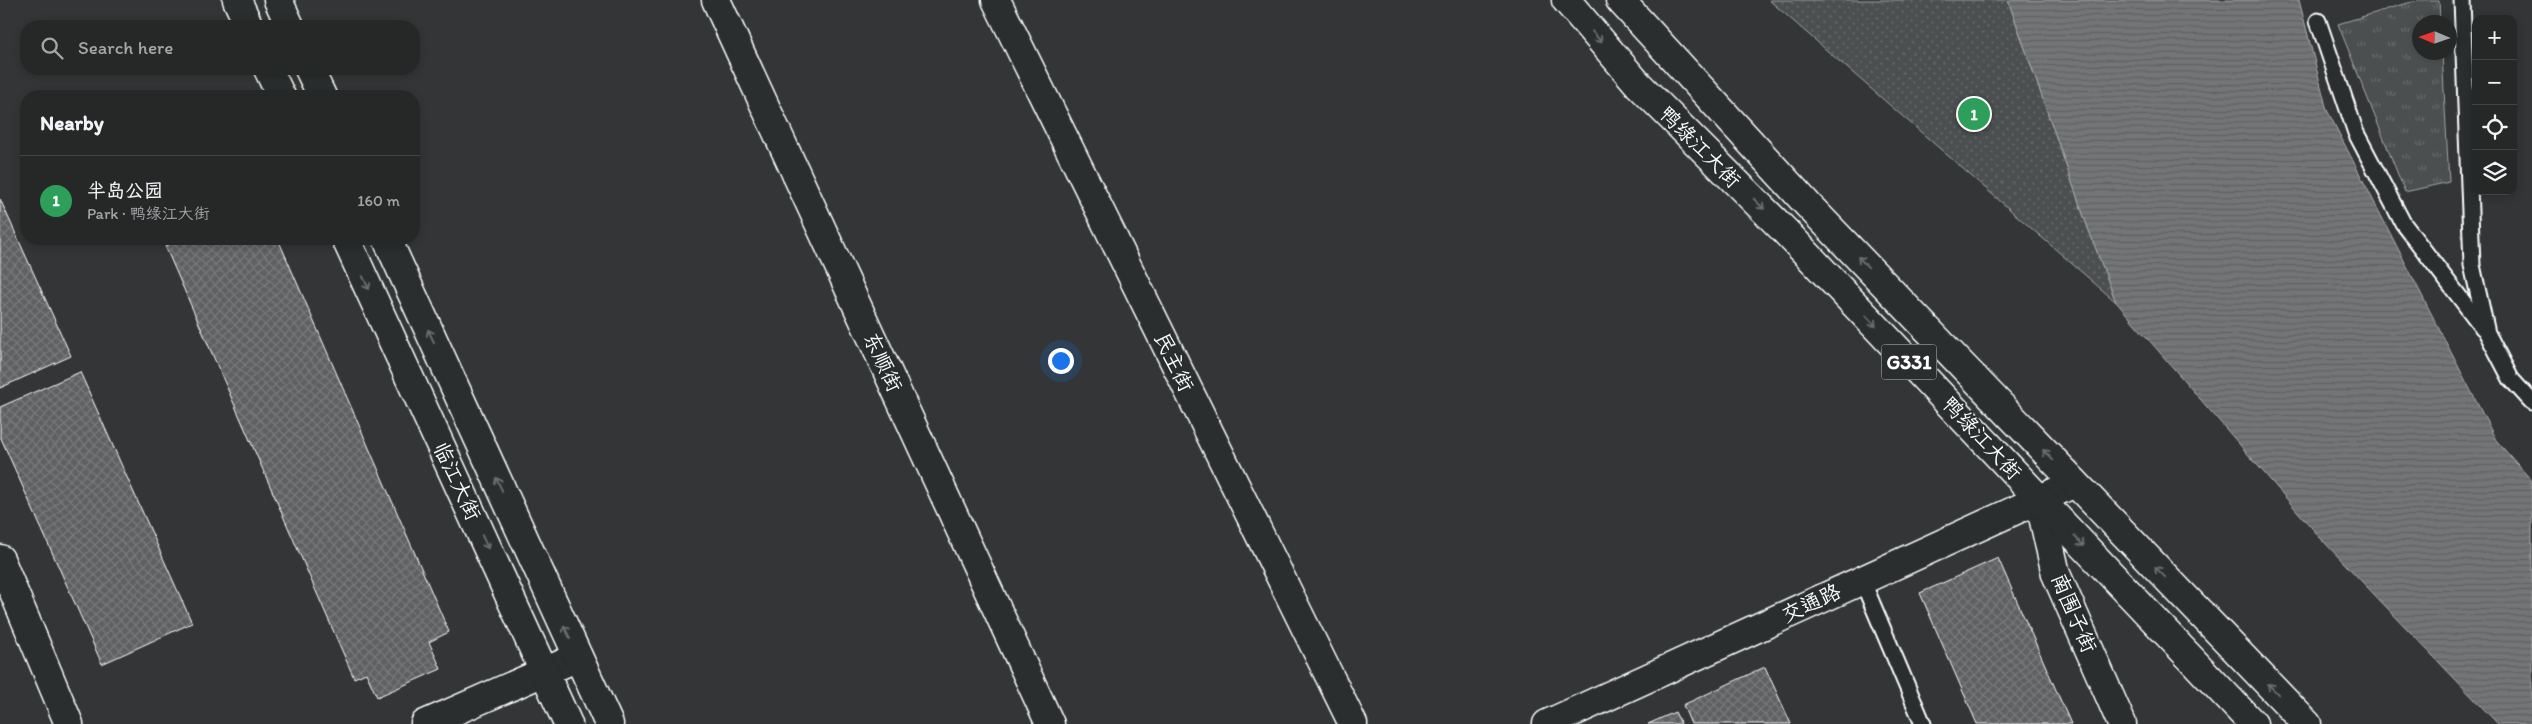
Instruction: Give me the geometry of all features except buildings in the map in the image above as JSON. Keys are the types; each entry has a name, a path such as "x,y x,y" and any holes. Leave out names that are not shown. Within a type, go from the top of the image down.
{"main road":[{"path":"237,0 246,20"},
{"path":"278,0 287,20"},
{"name":"东顺街","path":"716,0 1050,724"},
{"name":"民主街","path":"996,0 1353,724"},
{"name":"鸭绿江大街","path":"1566,0 1638,84 1786,232 2253,724"},
{"name":"鸭绿江大街","path":"1620,0 1801,198 2307,724"},
{"path":"271,75 278,90"},
{"path":"312,75 319,90"},
{"name":"临江大街","path":"349,245 568,724"},
{"name":"临江大街","path":"390,245 609,724"},
{"name":"交通路","path":"1547,724 2075,483"},
{"name":"南围子街","path":"2039,499 2056,574 2122,724"},
{"path":"0,559 69,724"},
{"path":"425,724 578,657"}],"lane":[{"path":"2462,0 2472,265 2487,333"},
{"path":"2318,21 2356,133 2404,223 2487,333 2511,379 2532,402"},
{"path":"1862,580 1923,724"}],"green space":[{"path":"1769,0 2008,0 2116,302"},
{"path":"2418,0 2439,0 2440,15 2412,15 2412,60 2442,60 2449,182 2405,192 2338,24"}],"shaded area":[{"path":"2008,0 2299,0 2327,110 2496,440 2532,481 2532,724 2498,724 2324,542 2116,302"}],"place":[{"name":"半岛公园","path":"1974,114"}]}
